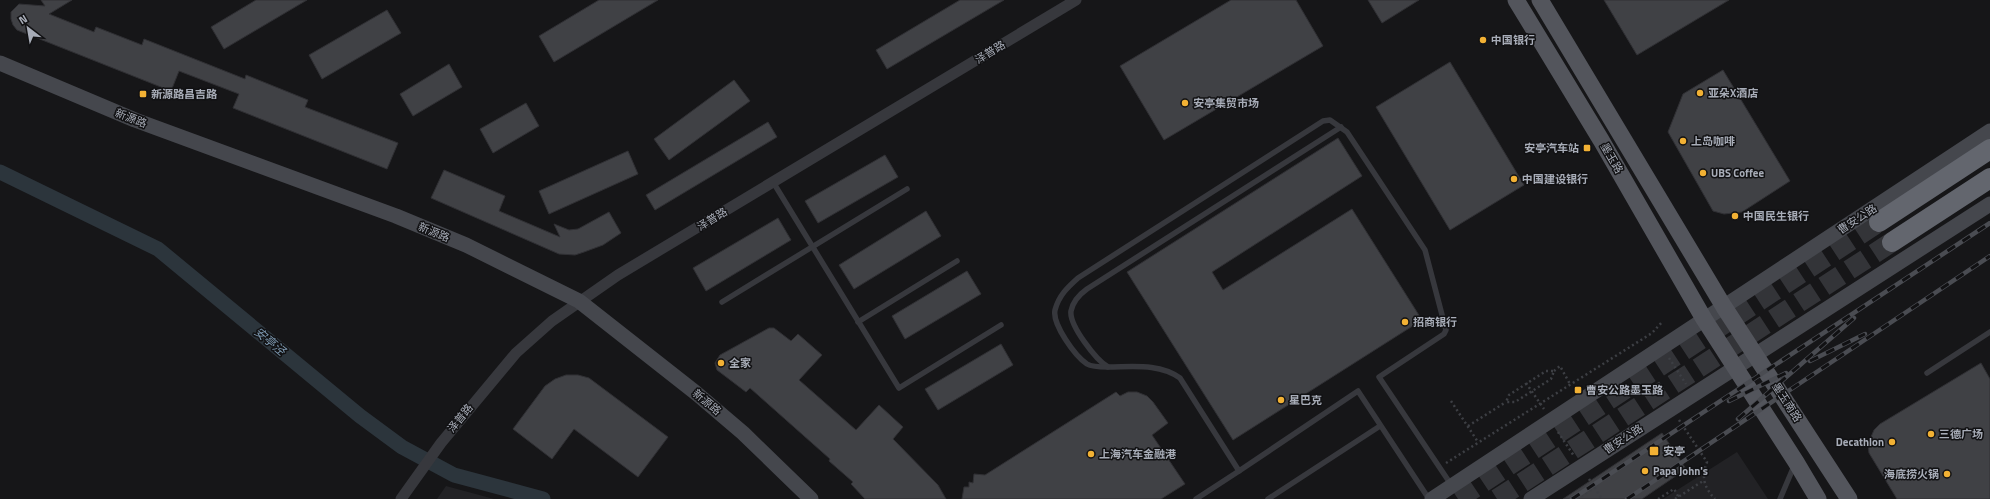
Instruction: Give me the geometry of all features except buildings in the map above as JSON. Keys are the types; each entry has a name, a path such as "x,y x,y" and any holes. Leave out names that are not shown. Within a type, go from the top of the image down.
{"highway":[{"name":"曹安公路","path":"1879,222 1990,149"},
{"path":"1892,242 1990,178"}],"main road":[{"name":"墨玉路","path":"1516,0 1601,140 1704,319"},
{"name":"墨玉路","path":"1540,0 1724,307"},
{"name":"新源路","path":"0,64 135,120 396,216 466,245 579,301 660,363 744,433 811,499"},
{"name":"曹安公路","path":"1452,486 1990,131"},
{"path":"1756,355 1990,204"},
{"name":"墨玉南路","path":"1724,307 1849,499"},
{"path":"1704,319 1736,367 1818,499"},
{"name":"曹安公路","path":"1531,499 1756,355"},
{"path":"1432,499 1452,486"}],"street":[{"name":"泽普路","path":"401,499 441,442 516,353 552,321 579,301 618,275 1076,0"}],"lane":[{"path":"1239,471 1180,378 1170,372 1154,368 1088,365 1073,350 1058,324 1055,312 1059,299 1067,288 1078,278 1323,121 1330,120 1347,132 1425,250 1446,330 1444,334 1379,377 1452,486"},
{"path":"1108,367 1096,358 1074,323 1071,313 1073,305 1080,294 1341,127"},
{"path":"773,182 899,388 1001,325"},
{"path":"722,302 907,189"},
{"path":"858,322 956,261"},
{"path":"1927,373 1989,334"},
{"path":"1196,499 1358,391 1429,499"},
{"path":"1268,499 1380,426"},
{"path":"1780,499 1796,462"}],"path":[{"path":"1439,467 1652,333 1663,321"},
{"path":"1506,402 1509,395 1526,383 1546,371 1554,370 1560,366 1570,384"},
{"path":"1468,426 1506,402 1514,402 1552,379 1554,370"},
{"path":"1451,401 1478,442"},
{"path":"1588,477 1602,499"},
{"path":"1674,499 1703,481"},
{"path":"1577,499 1595,487"},
{"path":"1658,499 1674,489 1678,496 1674,499"}],"shaded area":[{"path":"1737,452 1768,499 1663,499"},
{"path":"446,486 494,499 437,499"}],"waterway":[{"name":"安亭泾","path":"0,172 158,249 360,416 402,447 454,475 543,499"}],"tunnel":[{"path":"1458,499 1879,222"},
{"path":"1497,499 1892,242"}],"railway":[{"path":"1572,499 1990,223"},
{"path":"1627,499 1990,256"},
{"path":"1738,419 1854,318"},
{"path":"1810,361 1865,334"},
{"path":"1729,401 1786,373"}],"place":[{"name":"中国银行","path":"1483,40"},
{"name":"亚朵X酒店","path":"1700,93"},
{"name":"新源路昌吉路","path":"143,94"},
{"name":"安亭集贸市场","path":"1185,103"},
{"name":"上岛咖啡","path":"1683,141"},
{"name":"安亭汽车站","path":"1587,148"},
{"name":"UBS Coffee","path":"1703,173"},
{"name":"中国建设银行","path":"1514,179"},
{"name":"中国民生银行","path":"1735,216"},
{"name":"招商银行","path":"1405,322"},
{"name":"全家","path":"721,363"},
{"name":"曹安公路墨玉路","path":"1578,390"},
{"name":"星巴克","path":"1281,400"},
{"name":"三德广场","path":"1931,434"},
{"name":"Decathlon","path":"1892,442"},
{"name":"安亭","path":"1654,451"},
{"name":"上海汽车金融港","path":"1091,454"},
{"name":"Papa John's","path":"1645,471"},
{"name":"海底捞火锅","path":"1947,474"}]}
